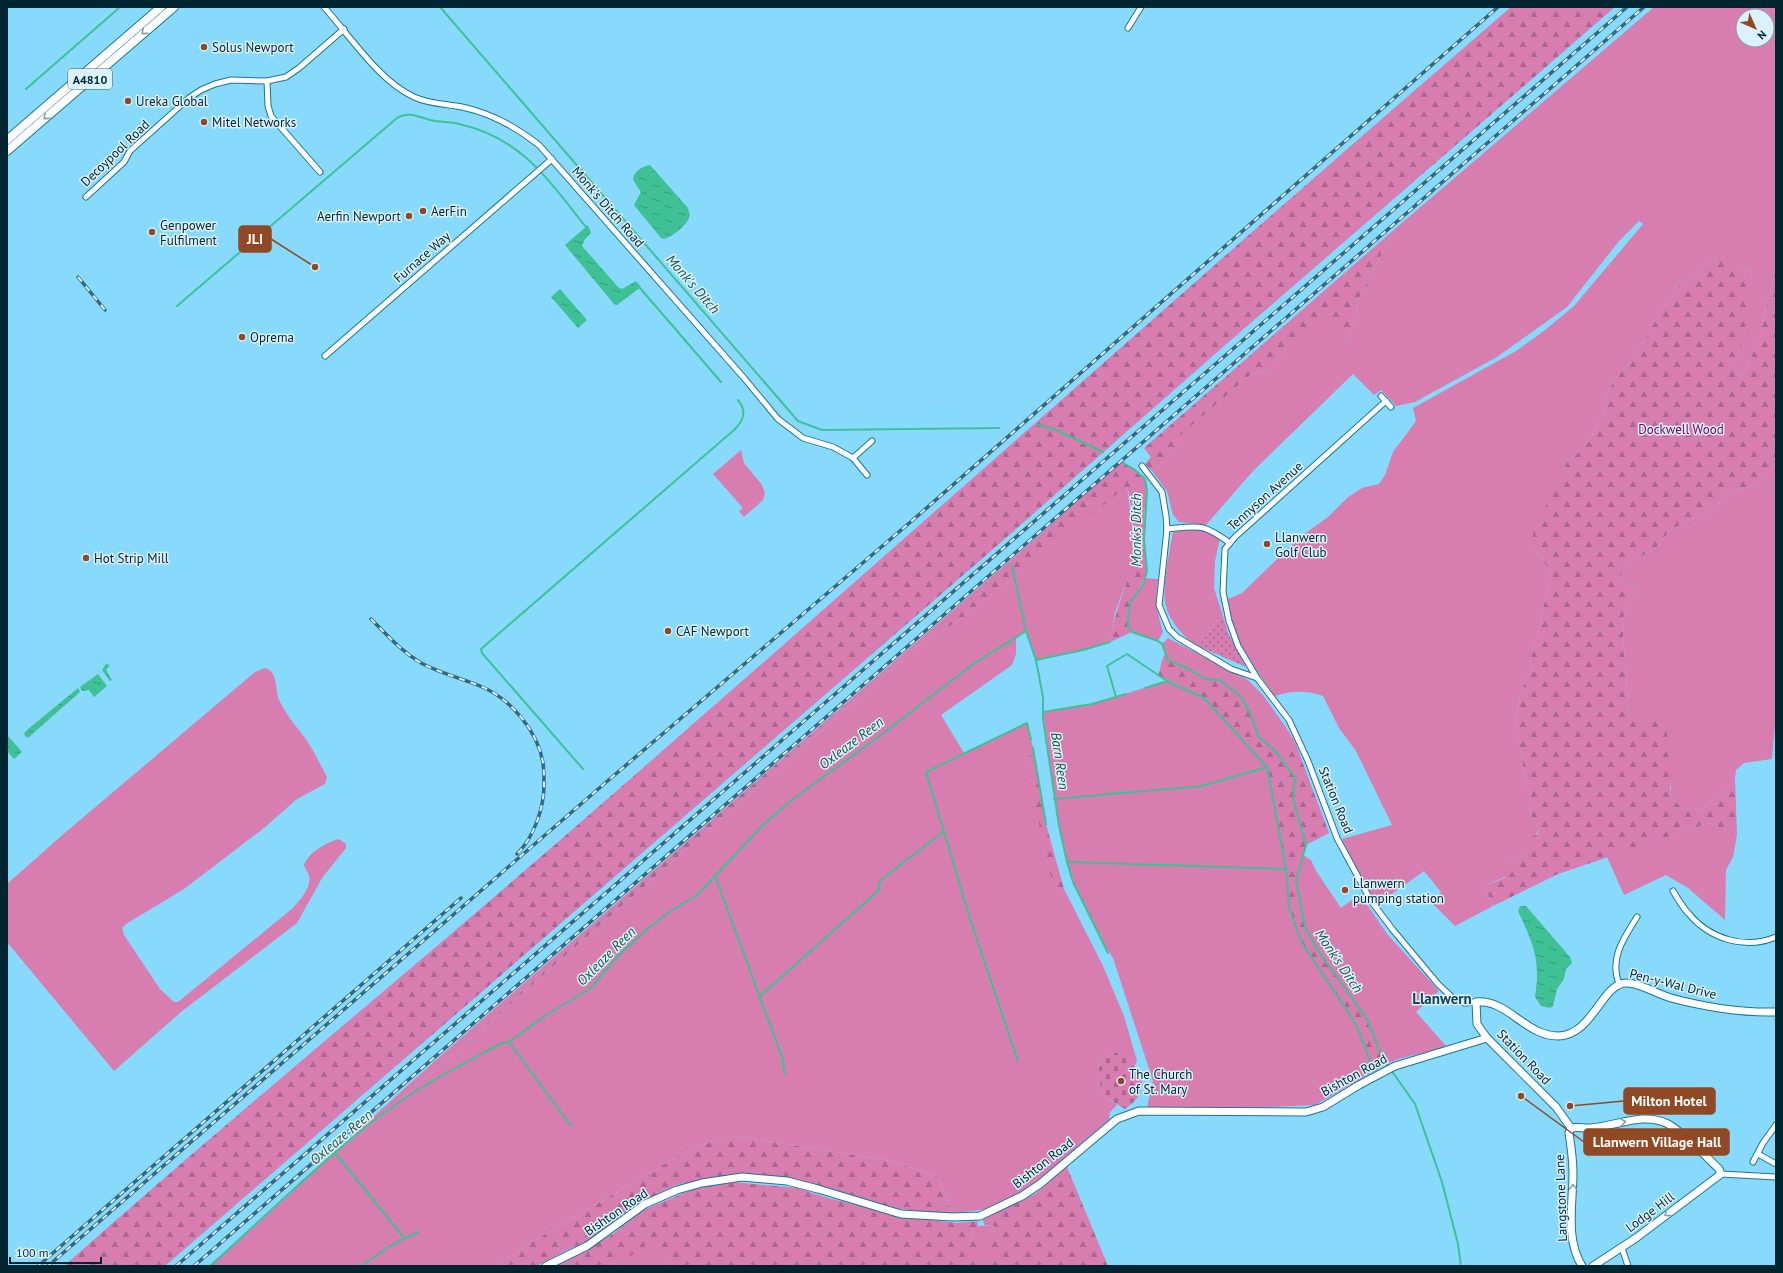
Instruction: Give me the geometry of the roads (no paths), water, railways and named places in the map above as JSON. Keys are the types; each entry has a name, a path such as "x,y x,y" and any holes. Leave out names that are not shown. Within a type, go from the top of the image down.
{"main road":[{"name":"A4810","path":"7,140 161,7"},
{"name":"A4810","path":"7,150 174,7"}],"street":[{"name":"Monk's Ditch Road","path":"324,7 390,83 404,92 425,101 463,107 500,120 539,145 778,419 803,438 833,447 853,458 867,475"},
{"path":"1128,28 1141,7"},
{"name":"Decoypool Road","path":"86,197 124,162 130,152 196,93 215,84 231,80 267,81 280,79 293,72 344,29"},
{"path":"267,81 268,106 271,116 320,172"},
{"name":"Furnace Way","path":"325,356 552,159"},
{"path":"1381,396 1391,407"},
{"name":"Tennyson Avenue","path":"1257,678 1238,646 1229,621 1223,590 1225,549 1235,537 1386,401"},
{"path":"853,458 872,441"},
{"path":"1142,466 1162,492 1167,529 1159,605 1169,629 1177,637 1231,669 1257,678"},
{"path":"1167,529 1195,526 1205,527 1230,543"},
{"name":"Station Road","path":"1257,678 1289,720 1308,761 1337,838 1371,901 1393,930 1448,994 1454,999 1464,1003 1476,1002 1477,1024 1487,1038 1556,1107 1571,1128"},
{"path":"1673,891 1688,914 1704,929 1715,935 1739,942 1759,942 1776,936"},
{"path":"1619,984 1616,976 1615,963 1618,948 1637,917"},
{"name":"Pen-y-Wal Drive","path":"1476,1002 1494,1004 1506,1010 1528,1027 1542,1034 1557,1036 1574,1032 1583,1026 1609,992 1619,984 1628,983 1670,997 1717,1007 1754,1013 1776,1012"},
{"name":"Bishton Road","path":"546,1266 588,1246 645,1204 677,1190 702,1182 742,1177 787,1182 818,1189 901,1214 953,1217 980,1216 1001,1207 1028,1192 1117,1119 1139,1111 1306,1112 1323,1107 1395,1066 1487,1038"},
{"path":"1571,1128 1589,1128 1639,1119 1658,1120 1668,1125 1687,1139 1719,1170 1721,1174 1776,1177"},
{"path":"1753,1162 1776,1125"},
{"name":"Langstone Lane","path":"1571,1128 1569,1133 1573,1171 1572,1231 1577,1255 1582,1266"},
{"path":"1758,1154 1776,1164"},
{"name":"Lodge Hill","path":"1593,1266 1622,1248 1721,1174"},
{"path":"1622,1248 1628,1266"}],"water":[{"path":"650,165 688,208 689,213 689,218 682,228 664,239 661,238 634,205 641,192 633,180 635,174 638,170"},
{"path":"588,225 591,233 585,239 582,246 618,287 622,289 636,281 641,287 617,305 614,304 565,245"},
{"path":"560,289 587,320 578,328 551,297"},
{"path":"106,664 110,665 106,670 112,680 110,681 102,670"},
{"path":"98,674 107,686 94,697 89,690 82,691 80,687"},
{"path":"78,688 80,692 28,738 25,736 24,733 27,730"},
{"path":"8,736 22,752 14,759 7,751"},
{"path":"1520,906 1526,906 1570,957 1572,963 1566,969 1564,979 1557,989 1553,1006 1550,1008 1541,1006 1535,997 1537,984 1536,962 1532,943 1518,911"}],"waterway":[{"path":"26,89 120,7"},
{"name":"Monk's Ditch","path":"440,7 798,421 822,430 999,428"},
{"path":"177,306 397,118 406,115 459,124 500,139 517,150 546,177 586,227"},
{"path":"640,288 721,382"},
{"path":"583,769 482,653 481,649 734,430 740,423 743,415 743,408 738,400"},
{"name":"Monk's Ditch","path":"1038,425 1054,429 1103,452"},
{"name":"Monk's Ditch","path":"1122,462 1135,470 1145,479 1147,490 1144,539 1147,571 1143,585 1131,601 1128,626 1132,632 1158,641 1162,644 1168,660 1189,669 1205,679 1220,680 1241,697 1250,713 1258,736 1276,752 1295,777 1293,799 1306,845 1296,880 1305,927 1319,952 1367,1019 1382,1057 1415,1104 1442,1182 1458,1244 1461,1266"},
{"name":"Barn Reen","path":"1012,566 1026,631 1036,660 1043,697 1043,719 1059,826 1067,862 1073,882 1108,953"},
{"name":"Oxleaze Reen","path":"210,1266 338,1150 391,1108 419,1089 450,1071 502,1043 509,1042 546,1015 591,988 618,956 646,930 669,912 697,895 765,823 793,799 881,735 973,664 1026,631"},
{"path":"1036,660 1083,650 1110,642"},
{"path":"1116,697 1107,666 1127,654 1167,681 1204,698 1267,767 1286,869 1289,908 1302,943 1356,1024 1374,1071"},
{"path":"1145,688 1167,681"},
{"path":"1043,712 1092,704 1126,694"},
{"path":"1018,1061 971,922 926,772 1027,723 1031,740"},
{"path":"1033,748 1046,824"},
{"path":"1054,799 1202,786 1267,767"},
{"path":"759,997 879,890 879,883 882,879 943,832"},
{"path":"1068,862 1286,869"},
{"path":"715,876 782,1057 785,1074"},
{"path":"509,1042 571,1126"},
{"path":"335,1153 405,1239"},
{"path":"362,1266 388,1247 418,1232"}],"railway":[{"path":"48,1266 604,784 914,519 1498,7"},
{"path":"176,1266 1627,7"},
{"path":"194,1266 1644,7"},
{"path":"78,277 105,310"},
{"path":"371,619 401,648 421,663 491,691 512,707 529,728 540,751 543,763 544,794 540,812 533,831 517,854"},
{"path":"38,1266 461,898"}],"place":[{"name":"Solus Newport","path":"204,47"},
{"name":"Ureka Global","path":"128,101"},
{"name":"Mitel Networks","path":"204,122"},
{"name":"AerFin","path":"423,211"},
{"name":"Aerfin Newport","path":"409,216"},
{"name":"Genpower Fulfilment","path":"152,232"},
{"name":"JLI","path":"315,267"},
{"name":"Oprema","path":"242,337"},
{"name":"Llanwern Golf Club","path":"1267,544"},
{"name":"Hot Strip Mill","path":"86,558"},
{"name":"CAF Newport","path":"668,631"},
{"name":"Llanwern pumping station","path":"1345,890"},
{"name":"The Church of St. Mary","path":"1121,1081"},
{"name":"Llanwern Village Hall","path":"1521,1096"},
{"name":"Milton Hotel","path":"1570,1106"}],"district":[{"name":"Llanwern","path":"1442,998"}],"park label":[{"name":"Dockwell Wood","path":"1681,429"}]}
